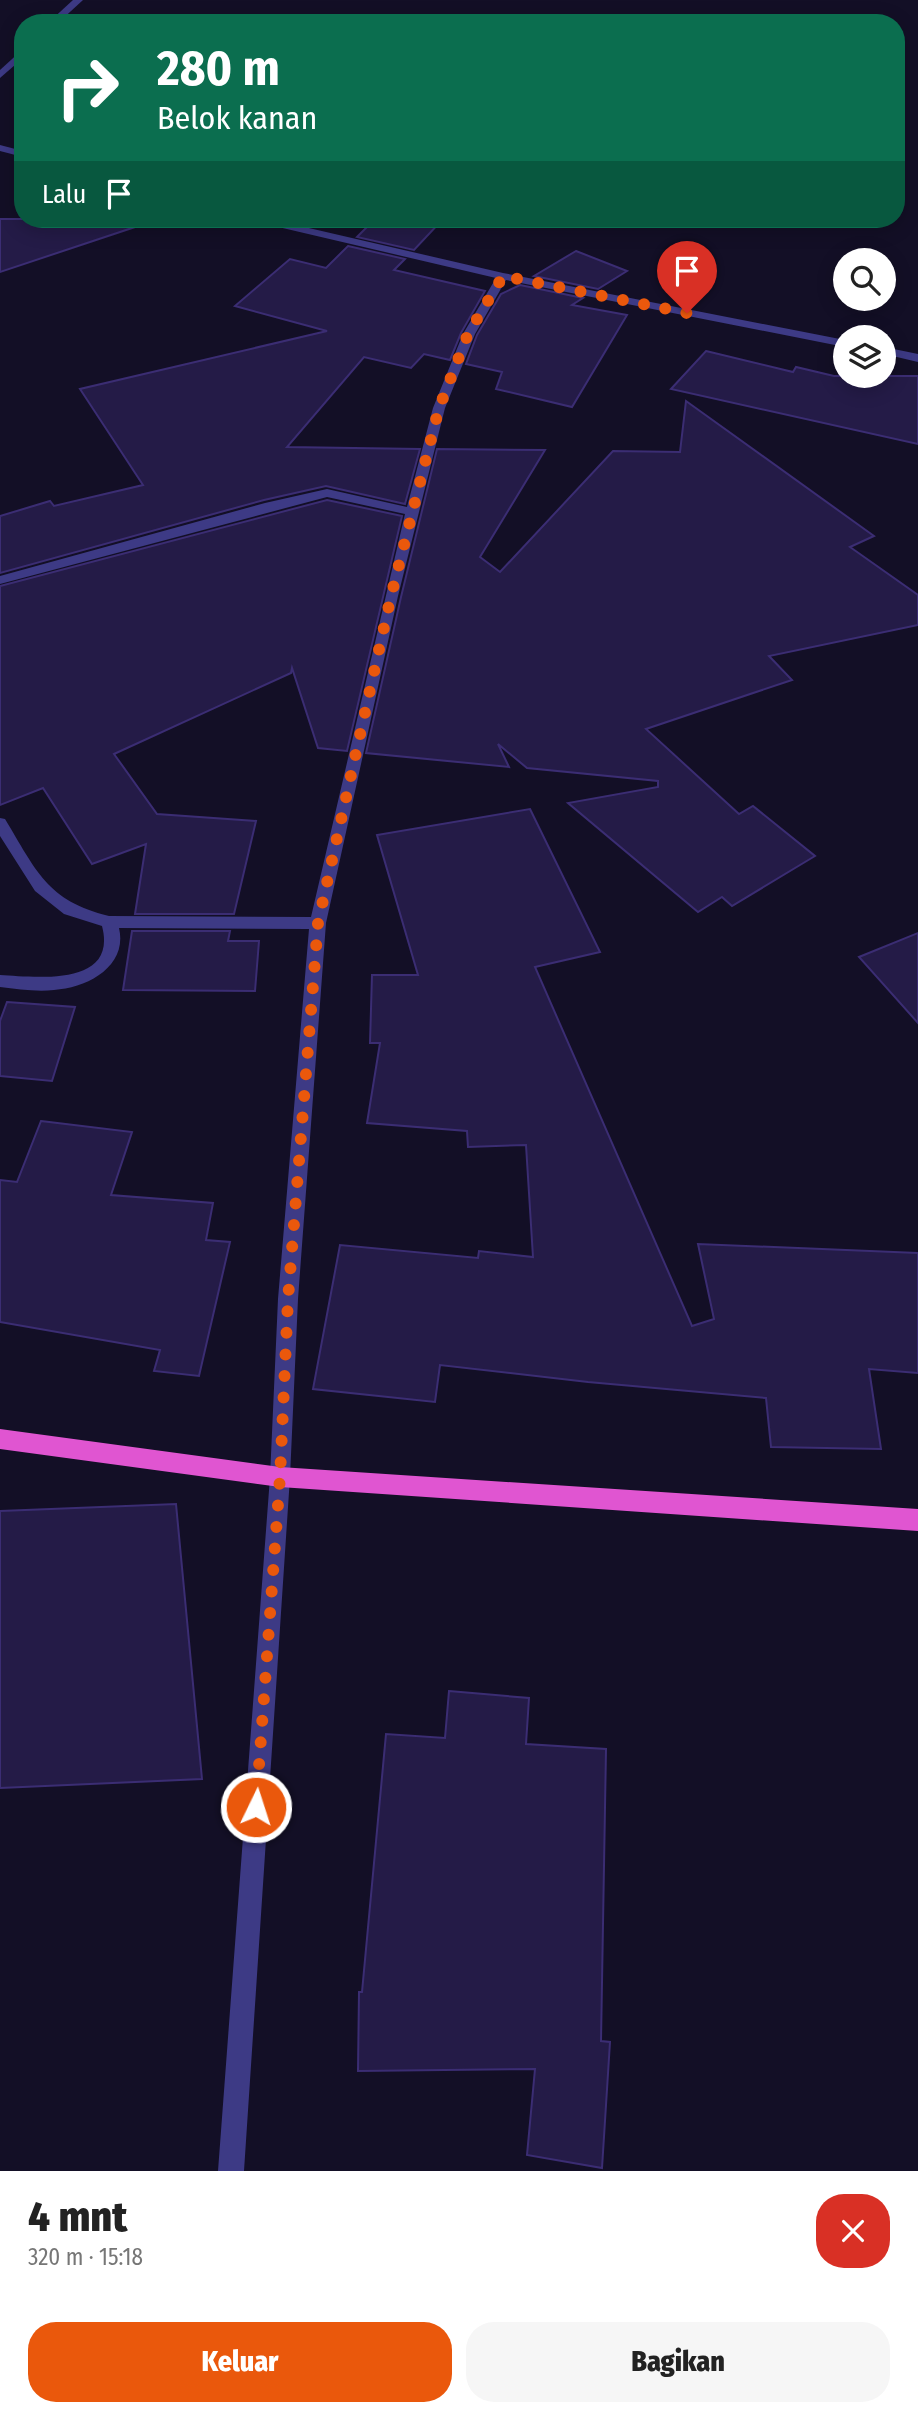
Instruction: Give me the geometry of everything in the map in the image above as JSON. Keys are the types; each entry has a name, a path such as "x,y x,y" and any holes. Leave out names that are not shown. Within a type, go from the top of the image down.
{"highway":[{"path":"0,1439 280,1477 918,1520"}],"street":[{"path":"62,14 78,0"},
{"path":"0,75 14,61"},
{"path":"296,228 503,276 833,342"},
{"path":"231,2171 280,1477 288,1299 318,923 439,408 468,334 503,276"},
{"path":"896,353 918,358"},
{"path":"0,580 327,493 413,512"},
{"path":"0,823 28,869 58,903 81,914 110,922 318,923"},
{"path":"0,981 76,983 109,959 115,943 110,922"}],"building":[{"path":"0,219 14,219 14,228 132,228 0,272"},
{"path":"366,228 435,228 414,250 357,237"},
{"path":"348,246 405,259 394,270 485,291 461,333 450,360 424,354 411,368 364,357 287,447 420,449 405,504 326,486 264,500 0,573 0,516 50,501 54,506 143,485 80,389 327,331 235,306 290,259 326,268"},
{"path":"576,251 627,271 598,289 534,276"},
{"path":"520,285 583,298 572,305 627,315 572,407 496,389 502,372 466,364 477,335 501,294"},
{"path":"706,351 793,372 796,367 833,376 833,388 896,388 896,376 918,376 918,444 671,389"},
{"path":"686,401 874,536 850,547 918,595 918,625 769,656 792,680 646,729 739,814 753,806 815,856 732,906 722,897 698,912 568,803 658,787 658,781 527,768 498,744 509,767 366,753 437,449 545,450 480,557 500,572 613,451 680,452"},
{"path":"327,500 402,516 347,751 318,748 292,668 291,673 114,754 157,814 256,821 234,914 135,914 146,844 92,864 43,788 0,805 0,586"},
{"path":"530,809 600,952 535,967 692,1326 714,1319 698,1244 918,1253 918,1373 869,1369 881,1449 771,1447 766,1398 440,1365 435,1402 313,1389 340,1245 478,1258 479,1251 533,1257 526,1145 468,1147 467,1131 367,1123 380,1043 370,1043 372,975 418,975 377,835"},
{"path":"132,931 230,931 228,941 259,941 255,991 123,990"},
{"path":"918,933 918,1023 859,957"},
{"path":"7,1002 75,1007 52,1081 0,1076 0,1021"},
{"path":"41,1121 132,1132 111,1195 213,1203 206,1240 230,1242 199,1376 154,1371 160,1350 0,1322 0,1180 17,1182"},
{"path":"176,1504 202,1779 0,1788 0,1511"},
{"path":"449,1691 529,1698 526,1744 606,1749 601,2041 610,2042 602,2168 527,2155 535,2069 358,2071 359,1992 362,1992 386,1734 445,1738"}],"route":[{"path":"256,1807 280,1477 288,1299 318,923 391,596 439,408 468,334 503,276 687,313"}]}
